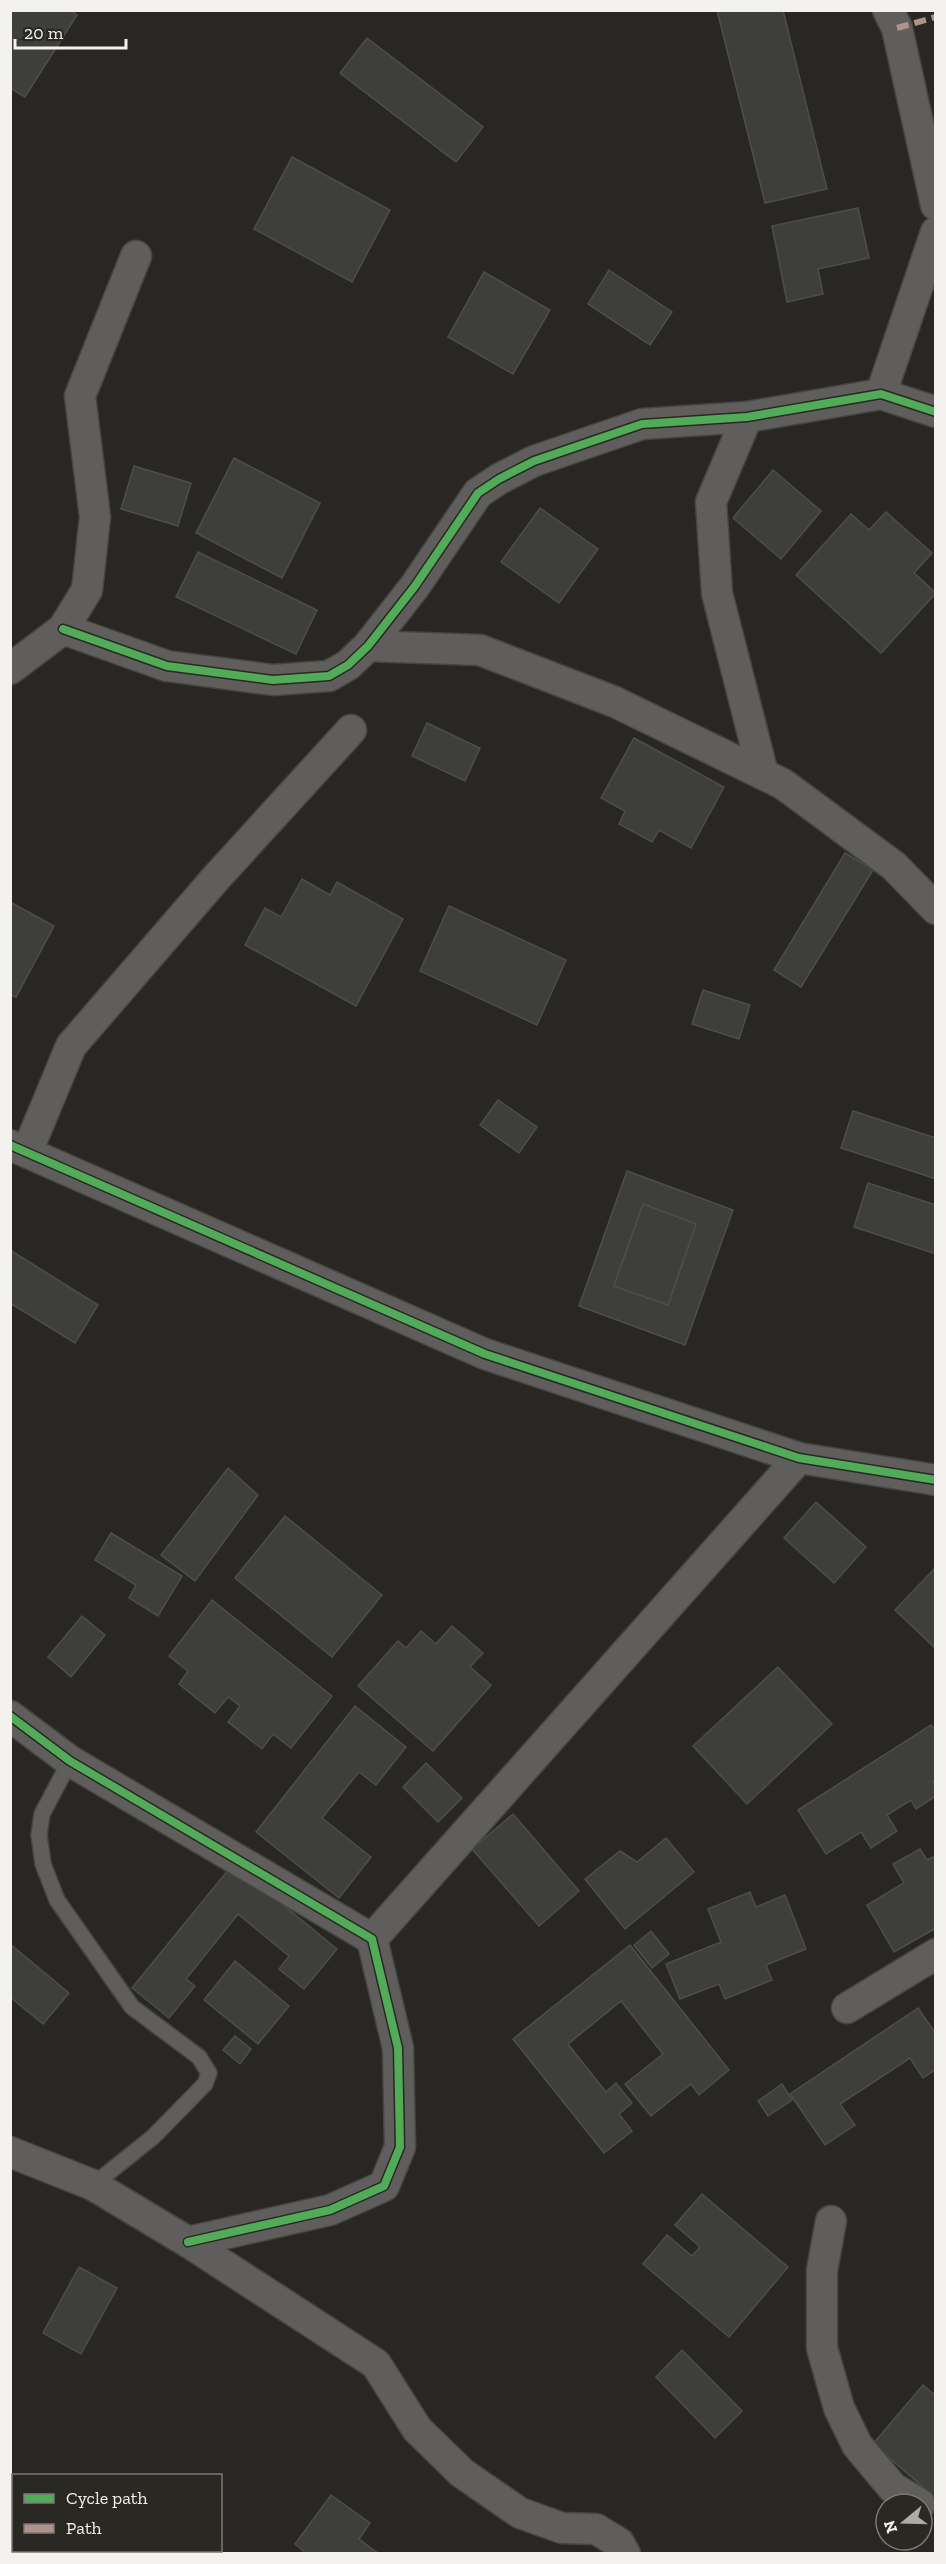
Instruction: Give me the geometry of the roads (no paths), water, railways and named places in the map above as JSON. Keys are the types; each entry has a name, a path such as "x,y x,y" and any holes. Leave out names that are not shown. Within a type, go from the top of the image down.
{"street":[{"path":"888,10 897,28 936,205"},
{"path":"881,394 936,232"},
{"path":"10,669 63,629 87,590 95,517 80,396 136,256"},
{"path":"63,629 167,666 273,680 329,676 348,665 368,646 415,586 478,493 499,478 534,461 642,424 747,417 881,394 936,412"},
{"path":"747,417 711,502 717,593 763,774"},
{"path":"368,646 480,650 615,702 783,784 894,866 936,909"},
{"path":"351,730 216,878 71,1046 19,1148 485,1354 798,1458 936,1480"},
{"path":"372,1939 798,1458"},
{"path":"10,1716 70,1761 372,1939 398,2048 400,2147 384,2186 330,2210 188,2242"},
{"path":"847,2008 936,1954"},
{"path":"10,2152 93,2185 188,2242 376,2364 417,2429 462,2473 520,2513 562,2528 597,2529 619,2543 626,2553"},
{"path":"831,2221 822,2270 822,2348 839,2408 857,2445 893,2488 900,2492"}],"lane":[{"path":"70,1761 42,1814 39,1835 43,1864 57,1900 132,2007 199,2057 209,2073 205,2084 153,2138 93,2185"}]}
